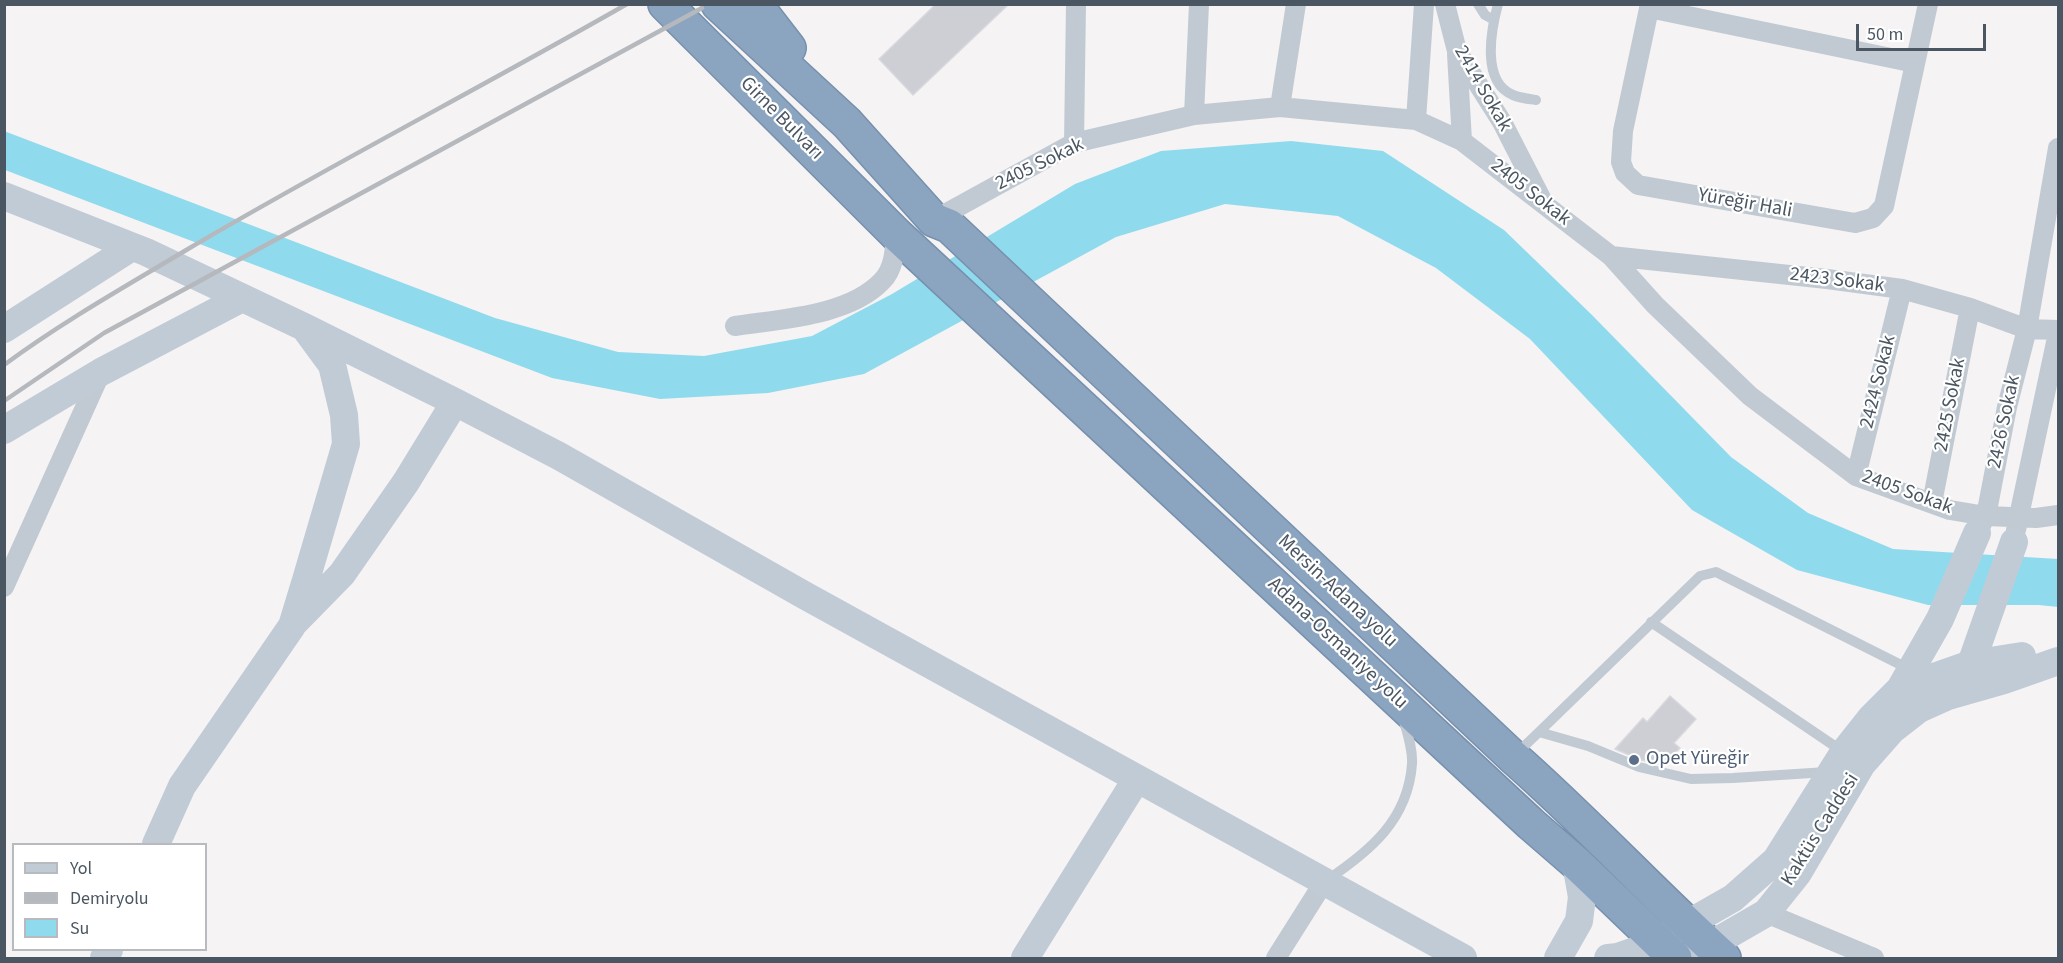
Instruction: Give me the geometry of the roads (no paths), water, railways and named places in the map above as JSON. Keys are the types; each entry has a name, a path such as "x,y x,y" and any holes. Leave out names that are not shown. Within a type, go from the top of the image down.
{"highway":[{"name":"Girne Bulvarı","path":"665,4 896,234"},
{"name":"Girne Bulvarı","path":"718,4 847,123 942,223"},
{"path":"755,4 847,123"},
{"name":"Mersin-Adana yolu","path":"942,223 1513,758 1558,797 1702,947"},
{"name":"Adana-Osmaniye yolu","path":"896,234 1399,702 1576,863 1666,950"}],"main road":[{"path":"4,196 132,247 304,327 559,456 1136,780 1463,958"},
{"path":"4,329 132,247"},
{"path":"4,430 101,372 242,298"},
{"path":"292,626 346,444 344,415 332,365 304,327"},
{"path":"156,843 182,786 292,626 342,574 406,482 455,402"},
{"path":"1910,690 1981,524"},
{"path":"1948,696 1971,663 2016,530"},
{"path":"1983,628 1986,640 2022,656"},
{"path":"1910,690 1971,663 2022,656 2058,655"},
{"name":"Kaktüs Caddesi","path":"1702,947 1766,913 1798,873 1847,768 1892,729 1910,690 1948,696 2058,661"},
{"path":"1608,958 1702,947 1733,898 1776,860 1847,768"},
{"path":"1025,958 1136,780"},
{"path":"1558,958 1579,921 1582,897 1576,863"}],"street":[{"path":"1074,143 1076,4"},
{"path":"1194,116 1199,4"},
{"path":"1280,107 1296,4"},
{"name":"2414 Sokak","path":"1416,120 1424,4"},
{"name":"2414 Sokak","path":"1444,4 1457,51 1502,122 1544,203"},
{"name":"Yüreğir Hali","path":"1915,63 1649,6 1623,131 1621,162 1625,173 1638,185 1854,223 1873,218 1884,206 1928,4"},
{"path":"1457,51 1462,141"},
{"name":"2405 Sokak","path":"942,223 1074,143 1194,116 1280,107 1416,120 1462,141 1611,256 1655,305 1750,396 1856,476 1932,503 1981,524 2016,530 2058,515"},
{"name":"2426 Sokak","path":"1981,524 2027,329 2058,148"},
{"path":"735,326 831,309 861,298 883,280 894,259 896,234"},
{"name":"2423 Sokak","path":"1611,256 1902,289 1970,308 2027,329 2058,331"},
{"name":"2424 Sokak","path":"1856,476 1902,289"},
{"name":"2425 Sokak","path":"1932,503 1970,308"},
{"path":"2016,530 2058,331"},
{"path":"4,587 101,372"},
{"path":"1276,958 1324,882"},
{"path":"1766,913 1874,958"}],"lane":[{"path":"1478,4 1485,15 1494,21"},
{"path":"1498,4 1490,53 1493,70 1503,88 1512,94 1536,100"},
{"path":"1513,758 1700,576 1716,572 1910,690"},
{"path":"1651,622 1847,768"},
{"path":"1324,882 1348,866 1383,836 1402,808 1412,762 1408,735 1399,702"},
{"path":"1539,732 1588,746 1639,766 1691,779 1733,778 1847,768"}],"water":[{"path":"4,131 495,318 618,352 704,356 812,336 892,294 1075,184 1161,151 1291,141 1383,151 1504,230 1591,314 1731,457 1808,513 1893,549 2058,559 2058,607 1928,605 1797,570 1692,510 1530,339 1436,268 1338,216 1225,204 1116,237 864,374 768,393 660,399 552,378 5,170"}],"railway":[{"path":"4,365 94,305 242,217 627,4"},
{"path":"4,401 104,333 702,8"}],"place":[{"name":"Opet Yüreğir","path":"1634,760"}]}
